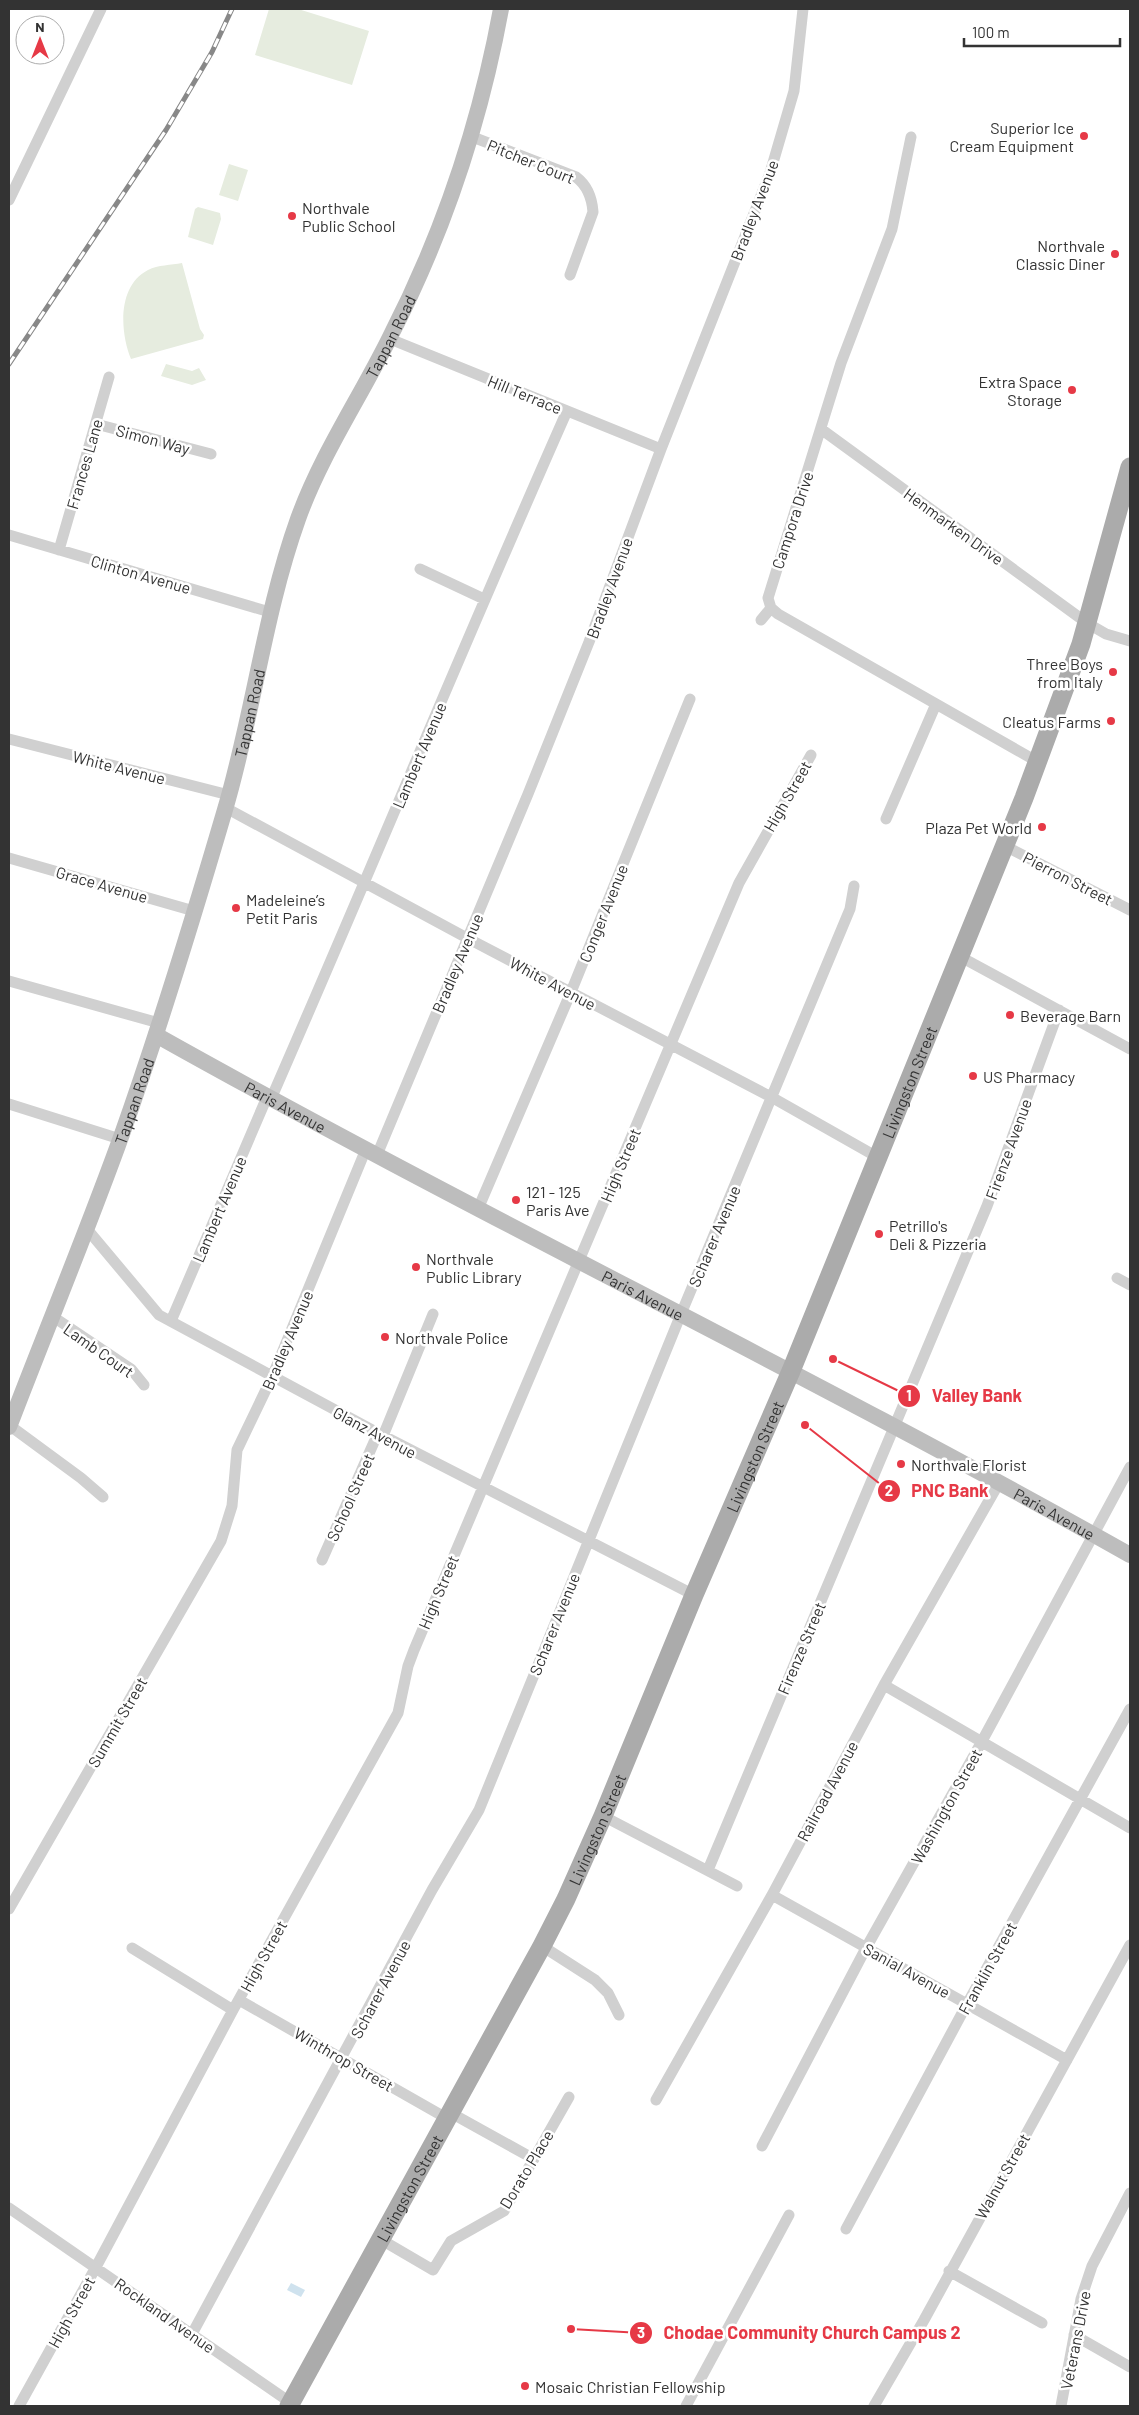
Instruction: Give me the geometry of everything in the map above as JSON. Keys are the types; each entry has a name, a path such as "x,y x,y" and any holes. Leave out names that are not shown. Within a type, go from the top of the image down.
{"main road":[{"name":"Livingston Street","path":"292,2405 380,2239 542,1946 566,1899 603,1816 694,1595 791,1371 879,1158 1038,762 1088,623 1130,467"}],"street":[{"path":"9,200 101,9"},
{"name":"Tappan Road","path":"9,1426 87,1229 158,1029 228,801 273,613 292,540 304,504 321,466 390,339 432,250 470,136 501,9"},
{"name":"Bradley Avenue","path":"223,1535 232,1506 237,1450 272,1376 467,938 590,642 661,449 770,172 794,91 803,9"},
{"name":"Pitcher Court","path":"470,136 576,177 585,184 592,203 592,212 570,274"},
{"name":"Campora Drive","path":"771,608 768,598 769,590 841,363 892,229 911,137"},
{"name":"Hill Terrace","path":"390,339 661,449"},
{"name":"Frances Lane","path":"59,550 109,377"},
{"name":"Lambert Avenue","path":"170,1321 365,883 484,599 567,411"},
{"name":"Simon Way","path":"96,424 211,454"},
{"name":"Henmarken Drive","path":"821,429 1088,623 1106,634 1130,641"},
{"name":"Clinton Avenue","path":"9,535 273,613"},
{"path":"420,569 484,599"},
{"path":"761,620 771,608 1038,762"},
{"name":"Conger Avenue","path":"478,1208 571,992 690,699"},
{"path":"886,819 936,704"},
{"name":"White Avenue","path":"9,739 228,801 365,883 772,1098 879,1158"},
{"name":"High Street","path":"19,2406 96,2267 233,2010 398,1713 408,1666 414,1650 739,883 810,754"},
{"name":"Pierron Street","path":"1005,846 1130,910"},
{"name":"Grace Avenue","path":"9,858 194,911"},
{"name":"Scharer Avenue","path":"192,2334 343,2058 432,1890 479,1810 587,1542 850,909 854,886"},
{"path":"959,956 1130,1049"},
{"name":"Paris Avenue","path":"9,981 158,1029 269,1098 791,1371 1130,1555"},
{"name":"Firenze Avenue","path":"894,1426 987,1206 1059,1010"},
{"path":"9,1104 120,1139"},
{"name":"Glanz Avenue","path":"87,1229 158,1315 483,1488 694,1595"},
{"path":"1117,1278 1130,1285"},
{"name":"School Street","path":"322,1560 433,1314"},
{"name":"Lamb Court","path":"52,1316 131,1369 144,1385"},
{"path":"9,1426 81,1478 103,1497"},
{"name":"Firenze Street","path":"708,1870 894,1426"},
{"name":"Washington Street","path":"762,2146 866,1948 981,1743 1130,1466"},
{"name":"Railroad Avenue","path":"656,2100 772,1895 884,1685 999,1483"},
{"name":"Summit Street","path":"9,1909 223,1535"},
{"path":"884,1685 1130,1828"},
{"name":"Franklin Street","path":"846,2229 967,2004 1130,1709"},
{"path":"603,1816 737,1886"},
{"name":"Sanial Avenue","path":"772,1895 1067,2060"},
{"name":"Walnut Street","path":"874,2406 1130,1945"},
{"path":"542,1946 595,1980 608,1993 619,2015"},
{"path":"132,1948 233,2010"},
{"name":"Winthrop Street","path":"239,2000 449,2116 534,2159"},
{"name":"Dorato Place","path":"380,2239 433,2270 451,2241 504,2211 569,2098"},
{"name":"Veterans Drive","path":"1061,2406 1081,2298 1092,2266 1130,2194"},
{"name":"Rockland Avenue","path":"9,2208 292,2405"},
{"path":"686,2406 789,2215"},
{"path":"949,2271 1042,2323"},
{"path":"1074,2335 1130,2367"}],"shaded area":[{"path":"269,9 298,9 369,31 352,85 255,55"},
{"path":"229,164 248,170 238,201 219,195"},
{"path":"198,207 220,213 221,219 213,245 188,237 195,209"},
{"path":"182,263 200,329 204,335 203,339 131,359 127,348 123,323 126,298 131,287 138,277 152,268"},
{"path":"166,364 192,371 199,368 206,380 192,385 161,376"}],"water":[{"path":"291,2283 305,2290 301,2297 287,2290"}],"railway":[{"path":"9,364 166,130 212,52 232,9"}],"place":[{"name":"Superior Ice Cream Equipment","path":"1084,136"},
{"name":"Northvale Public School","path":"292,216"},
{"name":"Northvale Classic Diner","path":"1115,254"},
{"name":"Extra Space Storage","path":"1072,390"},
{"name":"Three Boys from Italy","path":"1113,672"},
{"name":"Cleatus Farms","path":"1111,721"},
{"name":"Plaza Pet World","path":"1042,827"},
{"name":"Madeleine’s Petit Paris","path":"236,908"},
{"name":"Beverage Barn","path":"1010,1015"},
{"name":"US Pharmacy","path":"973,1076"},
{"name":"121 - 125 Paris Ave","path":"516,1200"},
{"name":"Petrillo's Deli & Pizzeria","path":"879,1234"},
{"name":"Northvale Public Library","path":"416,1267"},
{"name":"Northvale Police","path":"385,1337"},
{"name":"Valley Bank","path":"833,1359"},
{"name":"PNC Bank","path":"805,1425"},
{"name":"Northvale Florist","path":"901,1464"},
{"name":"Chodae Community Church Campus 2","path":"571,2329"},
{"name":"Mosaic Christian Fellowship","path":"525,2386"}]}
